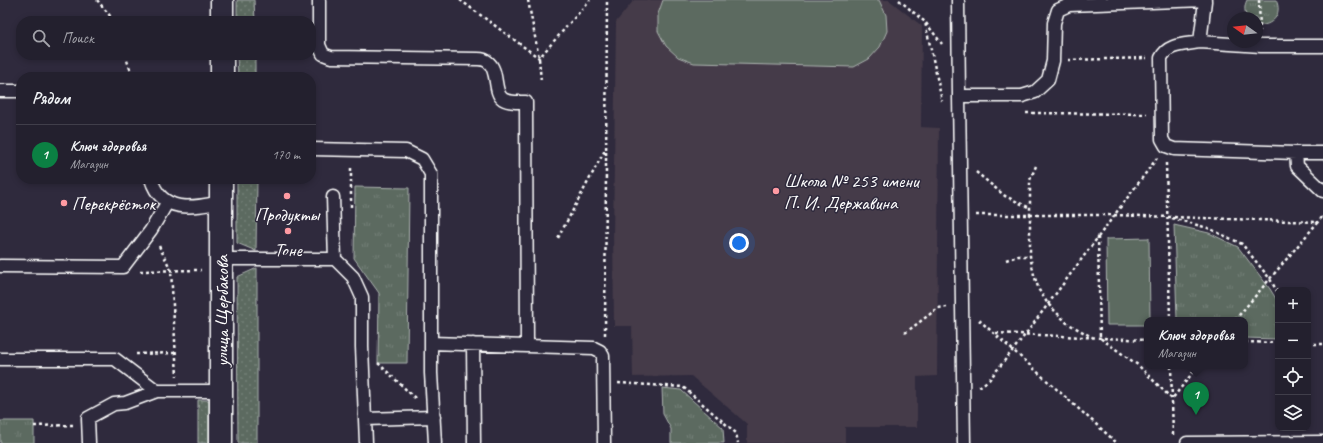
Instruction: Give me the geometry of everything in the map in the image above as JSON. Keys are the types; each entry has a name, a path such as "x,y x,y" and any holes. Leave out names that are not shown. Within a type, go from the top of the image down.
{"street":[{"path":"222,0 222,16"},
{"path":"222,60 222,72"},
{"name":"улица Щербакова","path":"221,184 221,202 214,264 221,443"}],"lane":[{"path":"319,0 319,45 323,54 331,57 478,59 488,61 493,69 501,98 506,101 526,102 527,346"},
{"path":"958,0 964,443"},
{"path":"959,96 1022,96 1035,92 1048,80 1053,60 1054,23 1058,10 1069,5 1205,0 1200,42"},
{"path":"1227,44 1200,42 1171,47 1164,51 1161,58 1161,114 1162,139 1166,146 1174,149 1323,153"},
{"path":"1263,46 1323,46"},
{"path":"0,91 16,91"},
{"path":"316,149 406,151 422,158 431,174 431,373 435,443"},
{"path":"1296,153 1297,166 1323,191"},
{"path":"154,184 167,203 174,206 203,206 221,202"},
{"path":"333,197 335,259 353,278 362,297 362,347 366,443"},
{"path":"0,266 123,267 151,230 167,203"},
{"path":"214,264 335,259"},
{"path":"431,343 594,348 600,351 603,356 604,443"},
{"path":"473,344 474,443"},
{"path":"0,359 115,359 157,391"},
{"path":"89,443 88,418 114,404 125,403 157,391 220,391"},
{"path":"365,419 434,417"},
{"path":"1187,443 1323,442"}],"path":[{"path":"97,0 110,16"},
{"path":"460,0 539,58"},
{"path":"528,0 539,58 541,81"},
{"path":"539,58 590,0"},
{"path":"600,351 605,335 607,0"},
{"path":"899,0 925,22 942,104"},
{"path":"1259,0 1260,12"},
{"path":"127,60 131,72"},
{"path":"1020,113 1161,114"},
{"path":"963,398 989,380 1025,335 1113,215 1166,146"},
{"path":"1166,146 1170,317"},
{"path":"558,238 606,149"},
{"path":"1036,166 1030,180 1030,256 1037,286 1048,304 1067,323 1092,337"},
{"path":"973,169 1005,196 1030,208"},
{"path":"960,215 1113,215 1318,222"},
{"path":"1238,317 1323,216"},
{"path":"1168,217 1208,228 1242,244 1270,279 1275,288"},
{"path":"151,230 171,270 178,391"},
{"path":"1098,236 1100,338"},
{"path":"1006,260 1018,256 1030,256"},
{"path":"123,267 130,271 171,270 214,264"},
{"path":"905,333 938,308 962,305 1117,443"},
{"path":"995,333 1144,340"},
{"path":"1100,338 1138,365 1172,399"},
{"path":"1248,342 1275,343"},
{"path":"1311,343 1323,344"},
{"path":"362,347 434,417"},
{"path":"115,359 122,354 175,353"},
{"path":"1171,369 1173,436"},
{"path":"1172,399 1196,369"},
{"path":"604,382 683,387 736,433 738,443"},
{"path":"34,426 88,425"}],"shaded area":[{"name":"Школа № 253 имени П. И. Державина","path":"634,0 889,0 922,26 921,127 939,128 937,376 917,377 917,427 845,427 845,443 747,443 747,424 691,376 633,377 632,326 614,326 613,232 616,22"}],"green space":[{"path":"237,0 254,0 255,16 237,16"},
{"path":"663,0 879,0 886,15 887,31 880,47 869,59 854,67 694,63 678,57 666,46 658,31 658,14"},
{"path":"1247,0 1276,0 1278,10 1277,15 1271,22 1263,25 1263,12 1245,12"},
{"path":"237,60 255,60 255,72 238,72"},
{"path":"237,184 257,184 256,251 237,243"},
{"path":"355,187 409,188 407,363 378,363 379,293 354,258"},
{"path":"1174,225 1209,233 1238,247 1275,297 1275,339 1248,338 1248,317 1177,317"},
{"path":"1149,238 1150,317 1144,317 1144,325 1107,325 1106,239"},
{"path":"257,268 257,443 238,443 237,277"},
{"path":"662,388 681,390 723,428 724,443 671,443 671,429 663,414"},
{"path":"198,400 209,400 209,443 198,443"},
{"path":"0,421 34,421 34,443 0,443"}],"place":[{"name":"Школа № 253 имени П. И. Державина","path":"776,191"},
{"name":"Продукты","path":"287,196"},
{"name":"Перекрёсток","path":"64,203"},
{"name":"Тоне","path":"288,231"},
{"name":"Ключ здоровья","path":"1196,415"}]}
